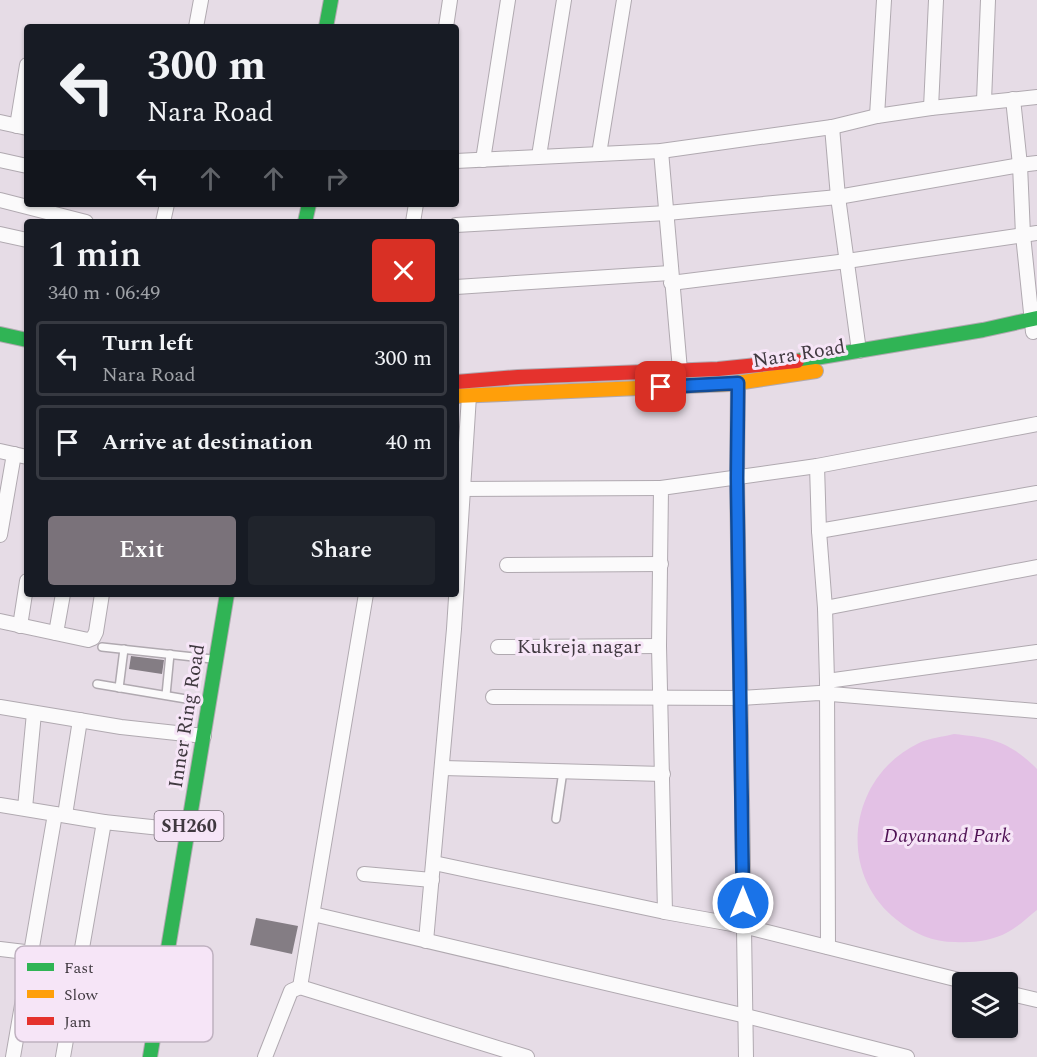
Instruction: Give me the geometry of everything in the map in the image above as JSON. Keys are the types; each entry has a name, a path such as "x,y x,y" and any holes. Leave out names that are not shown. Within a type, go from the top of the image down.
{"main road":[{"path":"327,24 331,0"},
{"path":"340,24 344,0"},
{"path":"459,382 518,377 718,369 817,359 983,330 1034,325"},
{"name":"Nara Road","path":"463,396 738,383 861,364 1034,325"},
{"path":"0,333 24,339"},
{"path":"0,346 24,351"},
{"name":"Inner Ring Road","path":"170,946 226,597"},
{"name":"Inner Ring Road","path":"181,946 189,904 197,833 236,597"},
{"name":"Inner Ring Road","path":"150,1057 153,1042"},
{"name":"Inner Ring Road","path":"161,1057 164,1042"}],"street":[{"path":"197,24 201,0"},
{"path":"446,24 450,0"},
{"path":"483,160 508,0"},
{"path":"539,156 564,0"},
{"path":"598,154 624,0"},
{"path":"878,116 884,0"},
{"path":"931,108 936,0"},
{"path":"984,101 988,0"},
{"path":"459,161 661,150 832,127 878,116 931,108 1037,97"},
{"path":"1013,99 1030,234 1034,325"},
{"path":"0,122 22,127 24,102"},
{"path":"832,127 838,197 859,351"},
{"path":"661,150 680,370"},
{"path":"0,159 24,165"},
{"path":"459,225 667,213 838,197 1037,163"},
{"path":"0,200 24,206"},
{"path":"27,207 74,219"},
{"path":"0,234 24,239"},
{"path":"459,287 671,278 847,261 1030,234"},
{"path":"738,383 737,478 746,1057"},
{"path":"459,505 463,396"},
{"path":"460,489 661,488 817,466 1037,424"},
{"path":"0,535 14,454"},
{"path":"817,466 827,687 828,947"},
{"path":"661,488 659,646 665,912"},
{"path":"819,531 1037,493"},
{"path":"507,565 661,564"},
{"path":"825,608 1037,567"},
{"path":"20,626 25,597"},
{"path":"56,633 62,597"},
{"path":"0,621 87,640 93,638 96,632 102,597"},
{"path":"300,987 366,597"},
{"path":"426,941 443,768 453,597"},
{"name":"Kukreja nagar","path":"498,647 659,646"},
{"path":"493,696 741,698 827,687 1037,652"},
{"path":"827,687 1037,711"},
{"path":"0,707 121,727 204,736"},
{"path":"25,808 34,713"},
{"path":"32,946 81,720"},
{"path":"443,768 663,774"},
{"path":"1,809 25,808 104,822 189,831"},
{"path":"82,946 104,822"},
{"path":"434,863 665,912 743,926 952,978"},
{"path":"364,874 432,880"},
{"path":"313,914 746,1016 907,1057"},
{"path":"0,949 15,950"},
{"path":"265,1057 291,991 300,987 527,1057"},
{"path":"1018,995 1037,1000"},
{"path":"13,1057 16,1042"},
{"path":"63,1057 66,1042"}],"lane":[{"path":"102,647 215,659"},
{"path":"119,688 124,649"},
{"path":"166,695 170,654"},
{"path":"97,684 209,703"},
{"path":"556,819 562,771"}],"green space":[{"name":"Dayanand Park","path":"954,734 999,742 1018,752 1037,769 1037,910 1008,932 996,938 975,942 947,942 931,939 897,920 877,900 864,877 858,852 858,826 865,801 877,778 895,758 919,743"}],"building":[{"path":"131,656 164,660 162,674 129,669"},
{"path":"256,918 298,926 292,954 250,945"}],"traffic: fast":[{"path":"327,24 331,0"},
{"path":"306,219 308,207"},
{"path":"797,361 983,330 1037,318"},
{"path":"0,334 24,339"},
{"path":"168,946 227,597"},
{"path":"150,1057 152,1042"}],"traffic: slow":[{"path":"459,396 730,384 816,371"}],"traffic: jam":[{"path":"459,382 518,377 718,369 797,361"}],"route":[{"path":"661,387 738,383 737,478 743,903"}]}
